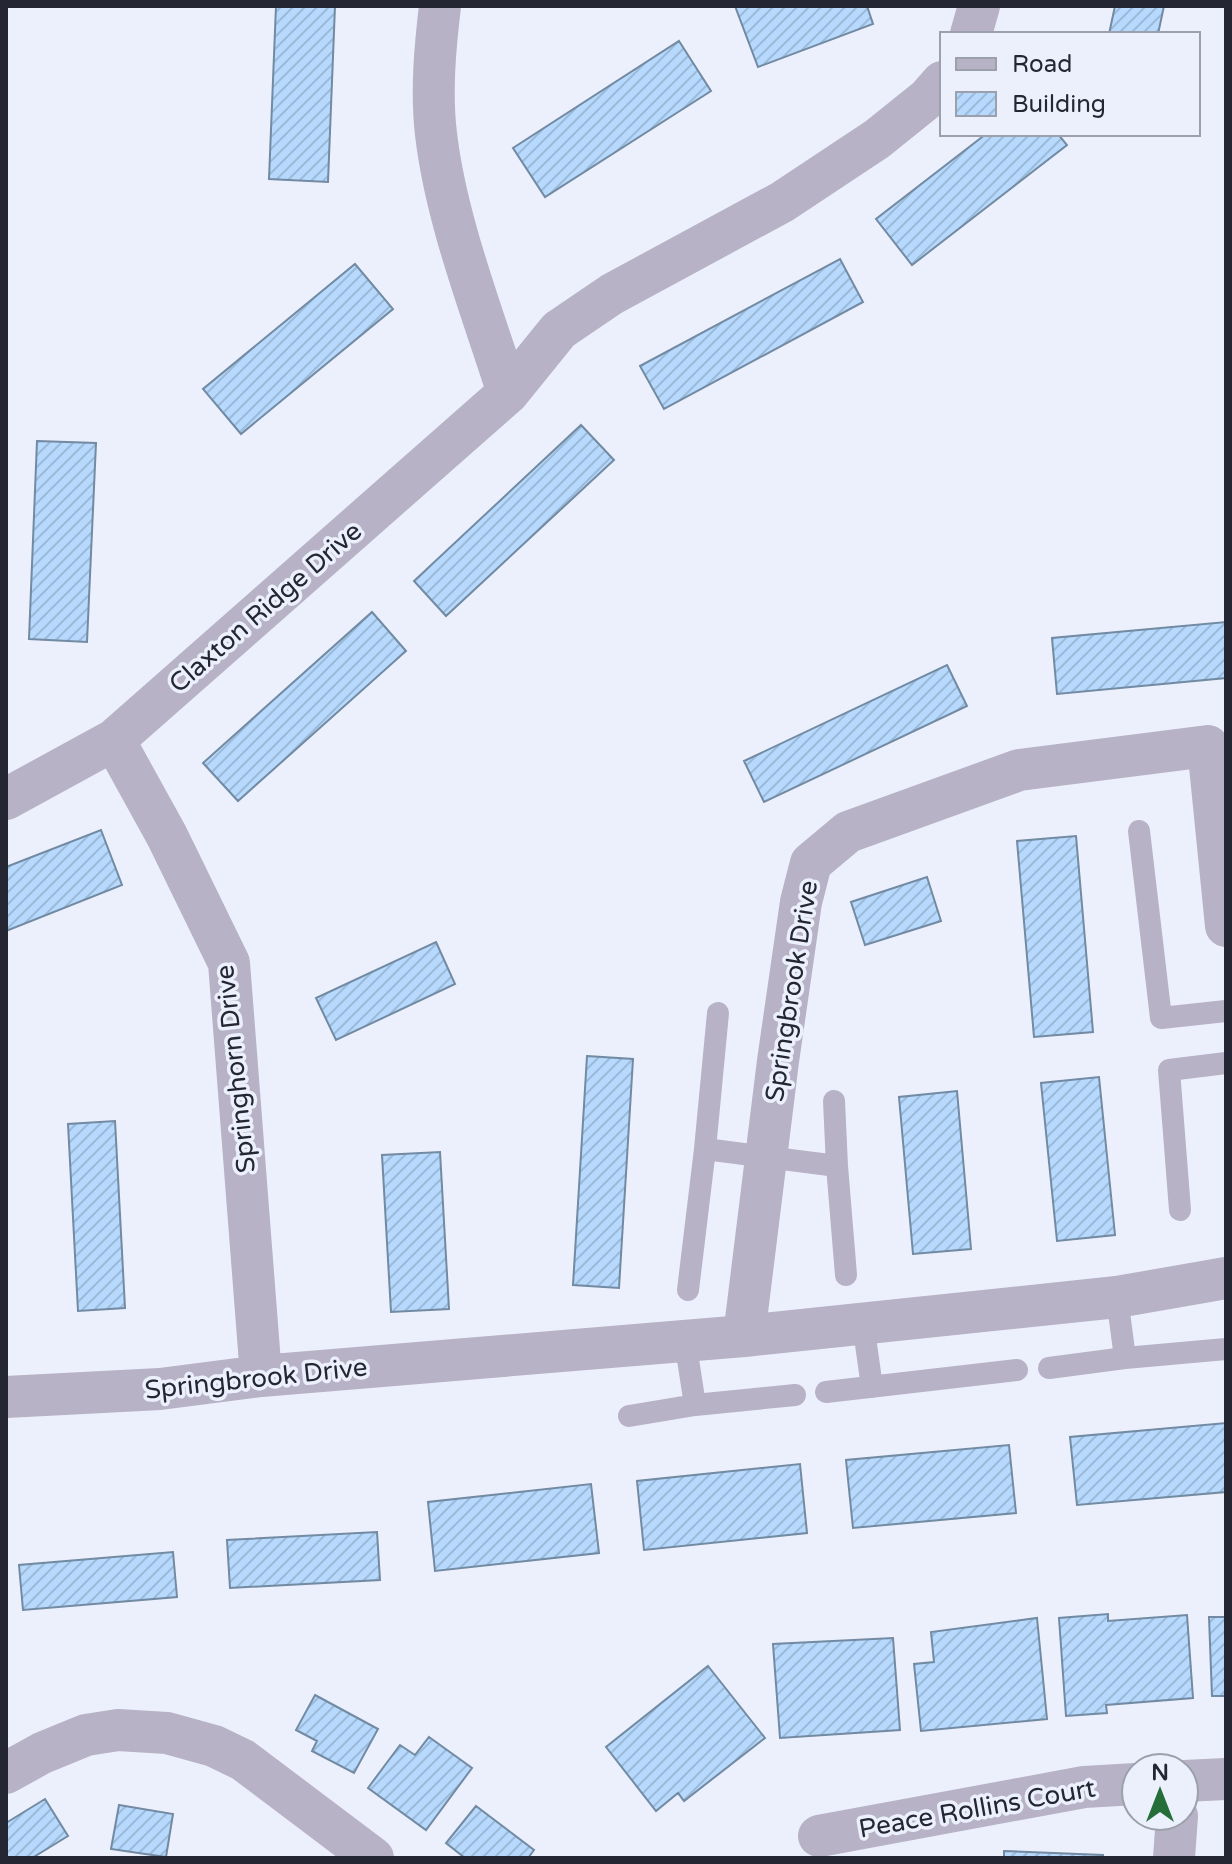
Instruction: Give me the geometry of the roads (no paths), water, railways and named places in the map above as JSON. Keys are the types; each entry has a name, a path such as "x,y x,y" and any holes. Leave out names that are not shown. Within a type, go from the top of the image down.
{"street":[{"path":"440,6 435,53 436,132 446,195 508,393"},
{"path":"972,32 979,6"},
{"name":"Claxton Ridge Drive","path":"6,799 114,740 508,393 559,330 612,294 782,202 877,139 928,98 940,84"},
{"name":"Springhorn Drive","path":"114,740 167,836 229,963 261,1376"},
{"name":"Springbrook Drive","path":"744,1336 801,902 811,863 848,832 1019,770 1208,746 1226,926"},
{"name":"Springbrook Drive","path":"6,1397 160,1389 261,1376 744,1336 1117,1297 1226,1278"},
{"path":"6,1773 42,1753 86,1735 118,1730 167,1733 214,1746 243,1760 373,1858"},
{"path":"1200,1780 1226,1779"},
{"name":"Peace Rollins Court","path":"819,1836 1084,1787 1120,1785"},
{"path":"1174,1858 1176,1832"}],"lane":[{"path":"1139,831 1161,1018 1226,1011"},
{"path":"688,1290 718,1013"},
{"path":"1180,1210 1169,1070 1226,1063"},
{"path":"834,1101 846,1275"},
{"path":"705,1149 837,1166"},
{"path":"1117,1297 1125,1358"},
{"path":"863,1323 872,1387"},
{"path":"685,1340 695,1405"},
{"path":"1049,1368 1226,1349"},
{"path":"826,1392 1017,1370"},
{"path":"629,1416 695,1405 795,1395"}]}
